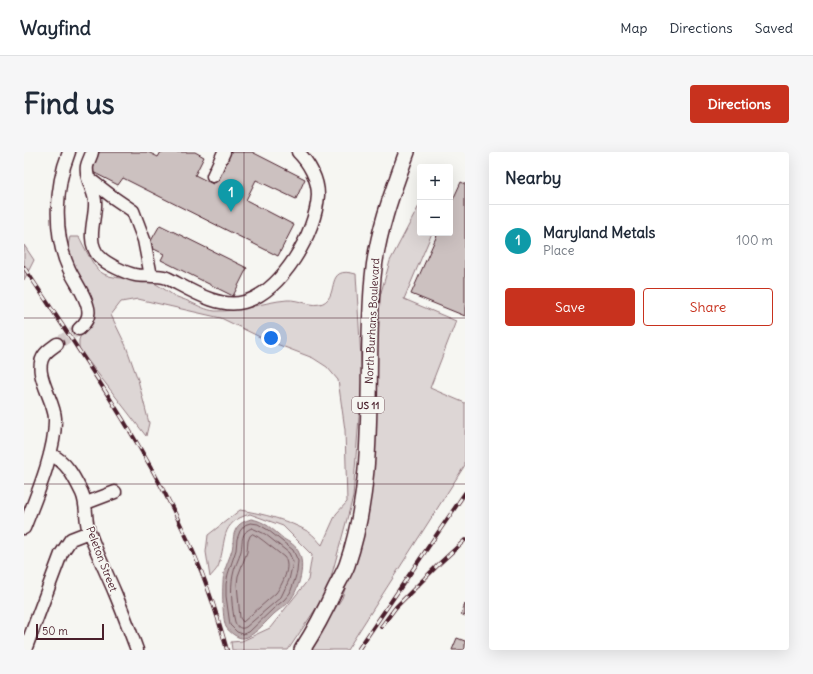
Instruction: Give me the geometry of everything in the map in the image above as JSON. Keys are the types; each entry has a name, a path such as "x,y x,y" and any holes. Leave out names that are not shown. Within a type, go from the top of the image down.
{"main road":[{"name":"North Burhans Boulevard","path":"302,650 318,626 346,566 357,528 363,496 366,457 373,276 378,242 385,216 408,152"}],"street":[{"path":"69,152 61,178 58,202 59,226 68,268 88,308 88,316 85,324 79,329"},
{"path":"92,152 87,167 88,178 95,202 92,238 95,250 100,258 116,268 134,275 164,276 212,301 231,304 255,298 269,288 283,273 302,247 311,226 316,209 318,194 316,182 305,160 298,152"},
{"path":"212,176 224,152"},
{"path":"88,178 133,211 144,240 151,276"},
{"path":"24,528 28,506 50,454 54,433 55,417 42,380 40,368 44,354 57,344"},
{"name":"Peleton Street","path":"50,454 60,459 71,472 86,503 89,532 116,595 137,650"},
{"path":"86,503 115,492"},
{"path":"25,650 61,554 71,540 89,532"}],"shaded area":[{"path":"417,210 417,236 431,236 404,299 456,321 430,388 465,403 465,465 347,650 308,650 342,598 354,562 371,496 378,303 390,261"},
{"path":"70,237 79,237 94,264 99,271 104,274 116,278 149,281 175,296 206,309 215,311 233,310 287,300 310,304 323,303 331,294 336,277 346,272 356,274 362,376 353,497 327,592 288,650 232,650 231,642 242,641 270,628 308,580 312,555 283,526 250,514 233,522 229,527 224,540 217,569 210,577 206,552 208,535 240,510 293,524 311,533 322,545 336,514 347,502 345,430 338,380 327,367 313,358 266,340 221,318 138,299 121,302 111,315 126,346 138,380 149,423 146,436 79,349 79,340 90,309 69,253 68,245"},
{"path":"24,245 34,260 24,280"}],"water":[{"path":"251,519 265,524 294,545 300,554 302,569 295,592 287,604 254,633 242,638 236,636 226,627 223,600 223,578 232,550 237,527 244,521"}],"building":[{"path":"98,152 148,152 158,157 161,152 195,152 204,157 195,175 213,184 229,152 252,152 305,179 296,199 256,180 246,200 294,225 278,256 123,178 118,185 89,170"},
{"path":"461,182 465,184 465,316 411,294 437,236 453,236 453,199"},
{"path":"160,225 247,268 233,296 161,260 164,254 148,246"},
{"path":"465,604 465,616 461,614"},
{"path":"457,638 465,641 465,650 452,650"}],"tunnel":[{"path":"57,344 79,329"}],"railway":[{"path":"24,267 130,431 168,499 192,548 203,576 214,605 227,650"},
{"path":"358,650 465,493"},
{"path":"381,627 396,607 465,540"}],"place":[{"name":"Maryland Metals","path":"231,212"}]}
